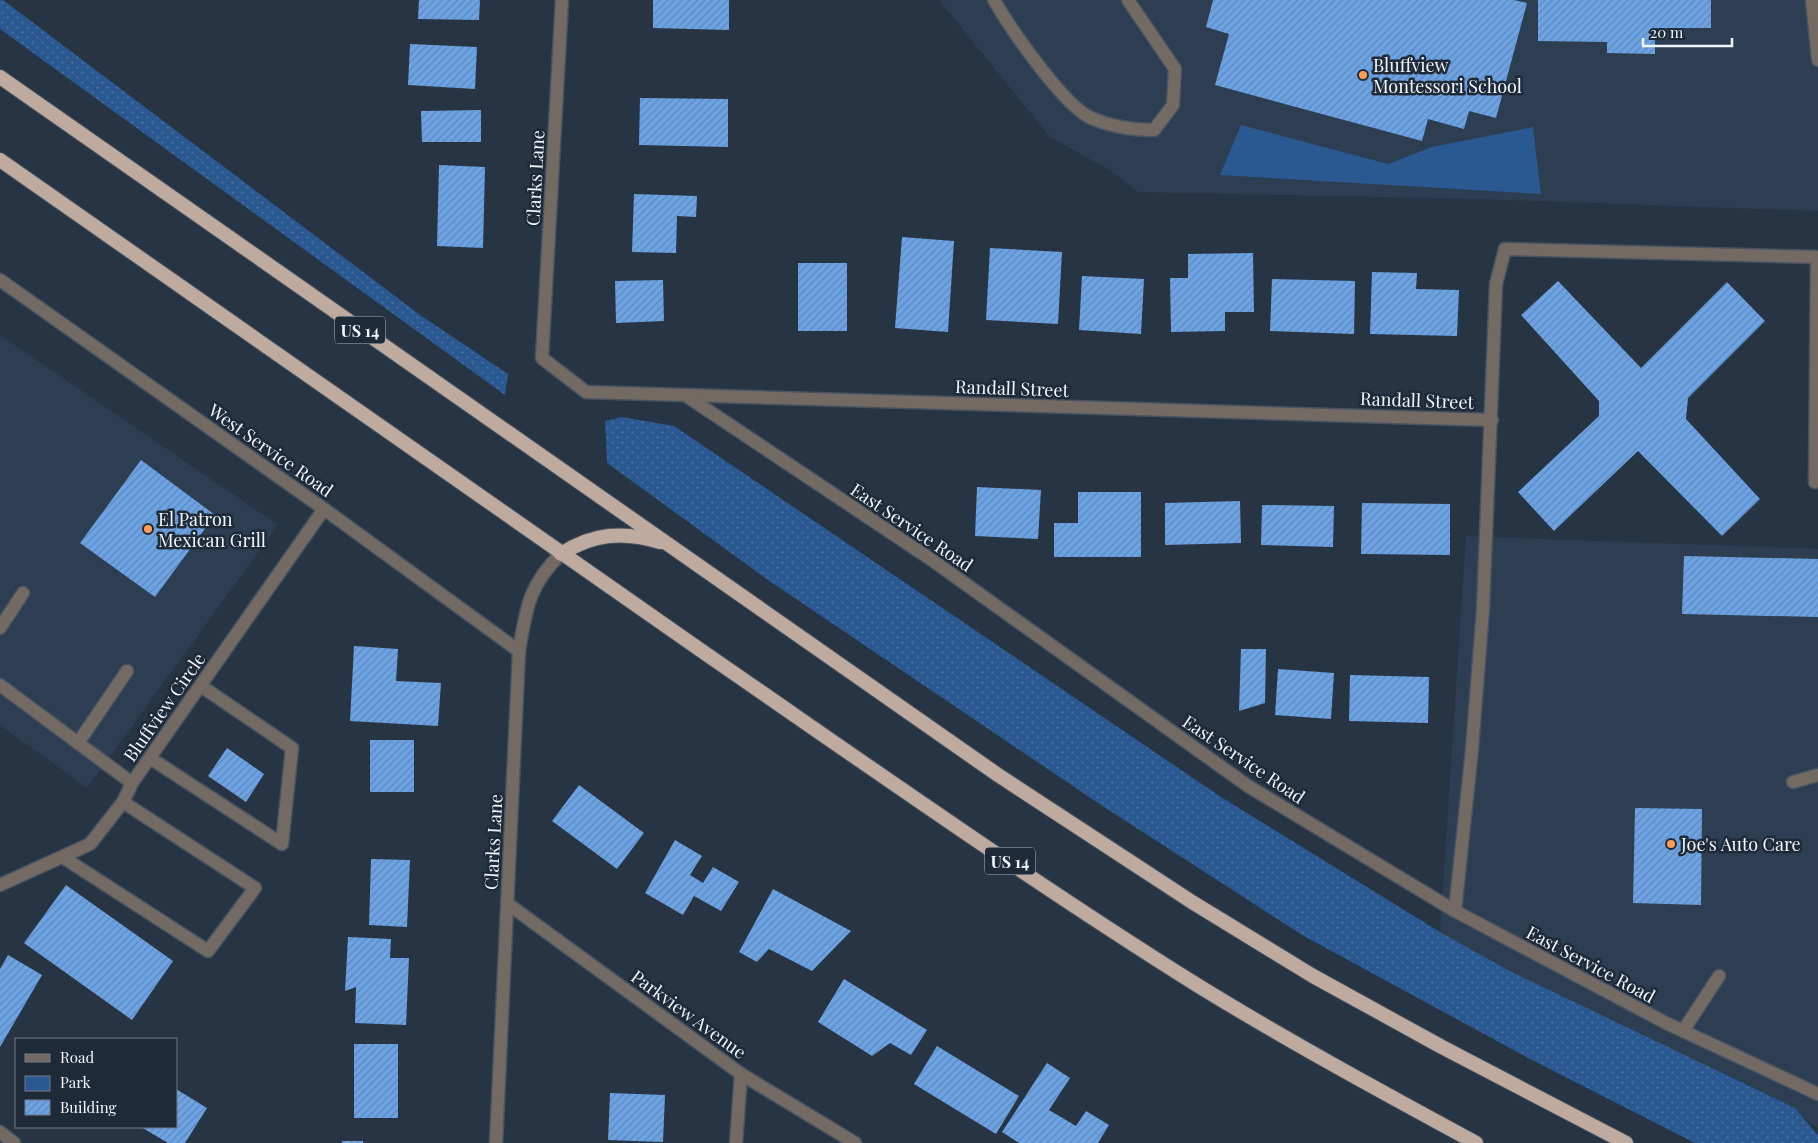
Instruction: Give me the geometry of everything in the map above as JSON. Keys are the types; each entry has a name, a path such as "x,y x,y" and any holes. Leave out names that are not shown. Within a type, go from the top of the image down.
{"highway":[{"name":"US 14","path":"0,77 670,545 927,728 1192,902 1347,995 1468,1061 1626,1143"},
{"name":"US 14","path":"0,160 560,554 881,775 1196,984 1339,1069 1476,1143"},
{"path":"560,554 579,542 620,535 644,537 670,545"}],"street":[{"name":"Clarks Lane","path":"542,358 562,0"},
{"path":"994,0 1007,23 1068,101 1090,117 1125,130 1154,130 1173,105 1175,68 1128,0"},
{"path":"1812,0 1818,60"},
{"path":"1455,911 1484,609 1496,284 1505,249 1817,257 1815,482"},
{"name":"West Service Road","path":"0,280 324,509 519,651"},
{"name":"Randall Street","path":"542,358 586,392 1492,420"},
{"name":"East Service Road","path":"685,395 932,560 1248,786 1455,911 1683,1031 1818,1094"},
{"name":"Bluffview Circle","path":"0,886 64,858 90,844 123,802 132,783 324,509"},
{"name":"Clarks Lane","path":"496,1143 519,651 531,594 538,578 560,554"},
{"path":"0,628 23,592"},
{"path":"78,743 128,671"},
{"path":"0,685 132,783"},
{"path":"150,758 282,844 292,748 201,686"},
{"path":"1793,782 1818,775"},
{"path":"64,858 208,951 255,888 123,802"},
{"name":"Parkview Avenue","path":"508,904 741,1074 855,1143"},
{"path":"1683,1031 1719,976"},
{"path":"736,1143 741,1074"},
{"path":"0,1132 14,1143"}],"shaded area":[{"path":"939,0 1818,0 1818,211 1478,199 1138,192 1111,171 1050,137"},
{"path":"0,335 278,525 87,788 0,725"},
{"path":"1466,536 1818,549 1818,1128 1810,1124 1795,1108 1508,970 1440,932"}],"green space":[{"path":"0,0 3,0 420,315 508,374 505,395 0,29"},
{"path":"1241,125 1388,164 1432,147 1533,127 1541,194 1220,175"},
{"path":"622,417 674,426 1221,797 1440,932 1508,970 1795,1108 1818,1135 1818,1143 1695,1143 1530,1059 1302,935 1101,805 768,580 607,463 605,421"}],"building":[{"path":"419,0 480,0 479,20 418,19"},
{"path":"653,0 729,0 729,30 653,28"},
{"name":"Bluffview Montessori School","path":"1213,0 1514,0 1527,3 1496,118 1469,111 1464,129 1428,119 1422,141 1215,85 1229,34 1206,27"},
{"path":"1538,0 1711,0 1711,28 1655,28 1655,54 1607,53 1607,42 1538,41"},
{"path":"410,44 477,47 475,89 408,85"},
{"path":"640,98 728,99 728,147 639,145"},
{"path":"481,110 481,142 422,142 421,111"},
{"path":"439,165 485,167 483,248 437,246"},
{"path":"634,194 697,196 696,217 677,216 676,253 632,252"},
{"path":"902,237 954,241 948,332 895,328"},
{"path":"990,248 1062,252 1058,324 986,320"},
{"path":"1253,253 1254,312 1225,312 1225,331 1171,332 1170,278 1188,278 1188,254"},
{"path":"798,263 847,263 847,331 798,331"},
{"path":"1372,272 1417,273 1416,289 1459,290 1457,336 1370,334"},
{"path":"1082,276 1144,279 1141,334 1079,330"},
{"path":"1272,279 1355,281 1354,334 1270,331"},
{"path":"663,280 664,321 616,323 615,281"},
{"path":"1558,281 1641,368 1727,282 1765,321 1688,398 1686,419 1760,499 1722,536 1638,451 1554,531 1518,492 1599,416 1599,401 1521,315"},
{"name":"El Patron Mexican Grill","path":"141,460 215,515 155,597 80,543"},
{"path":"977,487 1041,490 1038,539 975,536"},
{"path":"1078,492 1141,492 1141,557 1054,557 1054,523 1078,523"},
{"path":"1240,501 1241,543 1165,545 1165,503"},
{"path":"1362,503 1450,504 1450,555 1361,554"},
{"path":"1262,505 1334,506 1333,547 1261,545"},
{"path":"1684,556 1818,559 1818,617 1682,614"},
{"path":"354,646 398,649 396,681 441,683 438,726 350,721"},
{"path":"1241,649 1266,649 1265,703 1239,711"},
{"path":"1278,669 1334,673 1331,719 1275,715"},
{"path":"1350,675 1429,677 1428,723 1349,721"},
{"path":"370,740 414,740 414,792 370,792"},
{"path":"227,748 264,774 246,802 208,776"},
{"path":"579,785 644,833 617,869 552,821"},
{"path":"1635,808 1702,809 1701,905 1633,903"},
{"path":"675,840 702,856 690,875 703,883 713,867 739,882 721,911 694,896 683,915 645,893"},
{"path":"371,859 410,860 407,927 369,925"},
{"path":"66,885 173,961 132,1020 24,943"},
{"path":"773,889 851,931 812,971 769,949 757,962 739,952"},
{"path":"348,937 391,939 390,958 409,958 406,1025 355,1023 356,987 345,991"},
{"path":"8,955 42,975 0,1047 0,969"},
{"path":"844,979 927,1030 911,1055 890,1043 872,1056 818,1022"},
{"path":"354,1044 398,1044 398,1118 354,1118"},
{"path":"937,1046 1019,1096 996,1134 914,1084"},
{"path":"1047,1063 1070,1078 1049,1110 1076,1126 1086,1111 1109,1125 1098,1143 1019,1143 1002,1132"},
{"path":"178,1090 207,1108 185,1143 168,1143 143,1128 178,1128"},
{"path":"610,1093 665,1095 663,1142 608,1140"},
{"path":"342,1141 363,1141 363,1143 342,1143"}],"place":[{"name":"Bluffview Montessori School","path":"1363,75"},
{"name":"El Patron Mexican Grill","path":"148,529"},
{"name":"Joe's Auto Care","path":"1671,844"}]}
